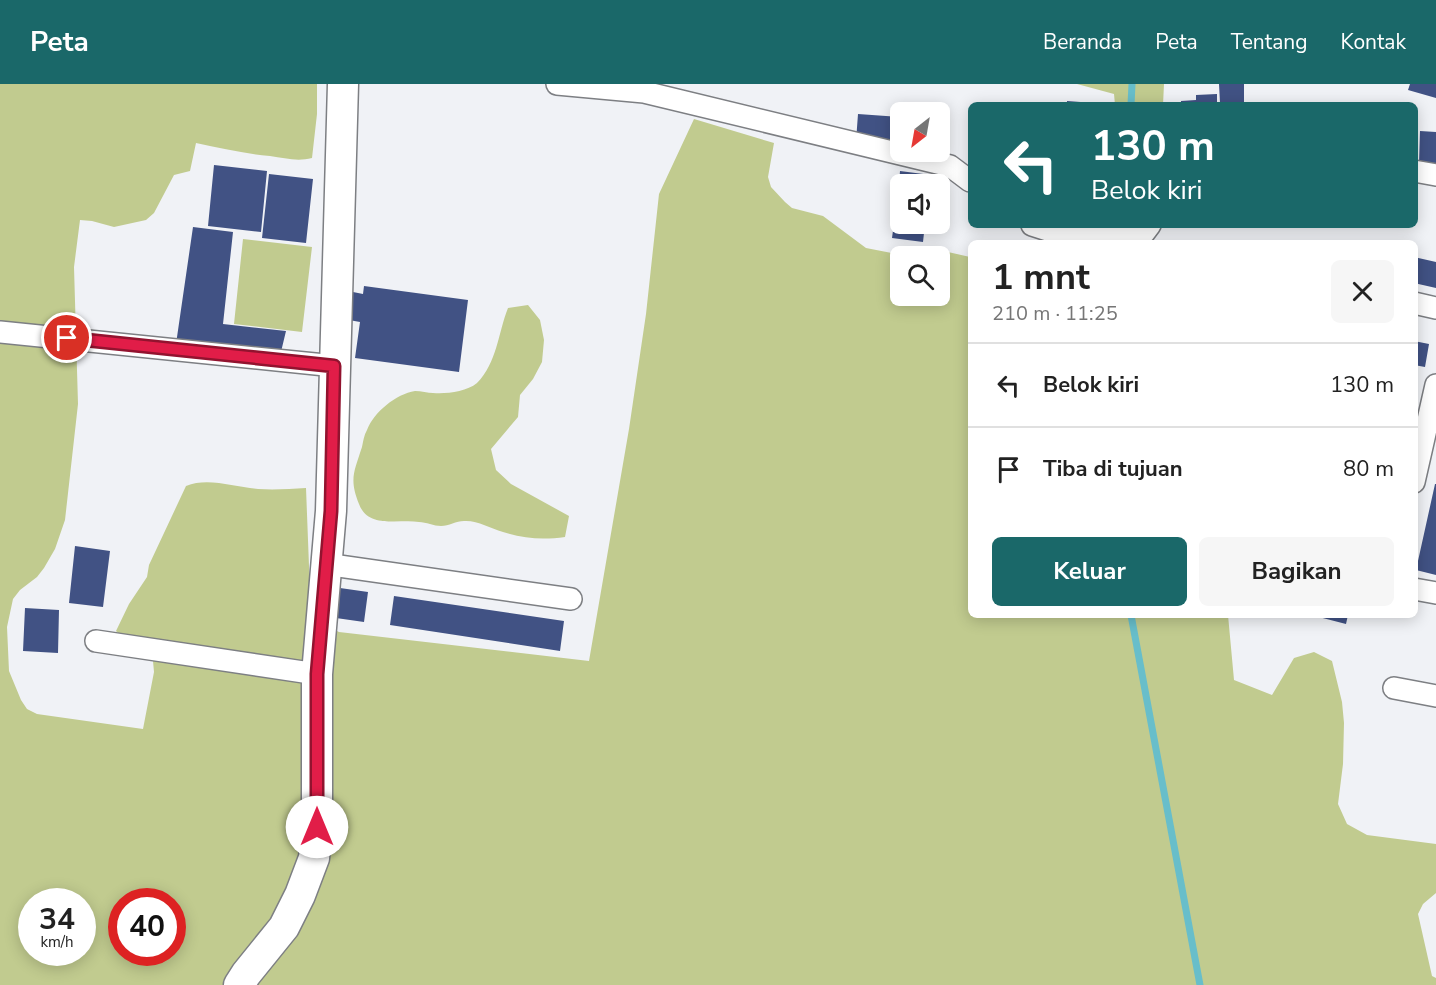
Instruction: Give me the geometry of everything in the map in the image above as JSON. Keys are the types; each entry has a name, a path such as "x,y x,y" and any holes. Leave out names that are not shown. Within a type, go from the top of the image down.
{"street":[{"path":"239,985 284,927 300,895 314,858 317,827 317,674 331,511 343,84"},
{"path":"558,84 644,92 950,166 968,180"},
{"path":"1418,172 1436,175"},
{"path":"1041,228 1060,234 1090,236 1141,229"},
{"path":"1418,304 1436,308"},
{"path":"0,332 334,366"},
{"path":"1418,447 1422,412 1436,385"},
{"path":"325,564 571,599"},
{"path":"1418,590 1436,593"},
{"path":"96,640 317,674"},
{"path":"1394,688 1436,696"}],"green space":[{"path":"0,84 317,84 317,114 312,158 291,159 196,143 190,171 174,175 154,213 146,220 114,227 80,220 74,267 78,404 65,520 55,549 44,568 13,599 7,627 9,671 27,709 37,714 143,729 154,672 153,661 146,653 127,642 116,631 129,604 147,577 149,565 186,486 203,482 258,489 306,488 311,618 339,632 589,661 629,429 646,314 659,194 694,119 774,143 768,177 771,187 785,202 792,208 823,216 866,248 890,253 890,306 950,306 950,252 968,257 968,618 1228,618 1234,680 1272,695 1294,658 1314,652 1332,661 1342,702 1344,723 1343,764 1338,804 1347,824 1367,835 1436,844 1436,893 1423,904 1418,914 1432,976 1436,978 1436,985 0,985"},
{"path":"1077,84 1164,84 1163,102 1115,102 1114,94"},
{"path":"243,239 312,247 302,332 234,324"},
{"path":"528,305 540,320 544,340 542,362 533,379 520,395 518,417 491,449 496,470 511,484 569,516 565,537 542,539 526,537 469,521 441,526 422,522 377,520 369,517 359,504 353,482 370,423 386,405 408,393 415,391 450,393 477,383 493,357 508,308"}],"building":[{"path":"1219,84 1244,84 1244,102 1220,102"},
{"path":"1410,84 1436,84 1436,98 1408,90"},
{"path":"1217,94 1217,102 1181,102 1196,100 1196,95"},
{"path":"858,114 890,116 890,144 856,141"},
{"path":"1420,131 1436,132 1436,165 1419,164"},
{"path":"214,165 267,171 261,232 208,226"},
{"path":"900,171 923,174 900,174"},
{"path":"269,174 313,179 306,243 262,238"},
{"path":"193,227 233,232 223,324 286,331 280,356 176,344"},
{"path":"893,234 924,234 923,242 892,238"},
{"path":"1418,258 1436,262 1436,288 1418,284"},
{"path":"364,286 468,300 459,372 355,358 360,322 349,320 353,292 363,294"},
{"path":"1418,342 1429,344 1425,367 1418,366"},
{"path":"1436,484 1436,575 1418,570 1418,561"},
{"path":"75,546 110,551 103,607 69,603"},
{"path":"340,588 368,592 364,622 336,618"},
{"path":"394,596 564,621 560,651 390,625"},
{"path":"25,608 59,610 58,653 23,651"},
{"path":"1323,618 1347,618 1346,624"}],"waterway":[{"path":"1131,102 1132,84"},
{"path":"1132,618 1200,985"}],"route":[{"path":"67,338 334,366 331,511 317,674 317,827"}]}
